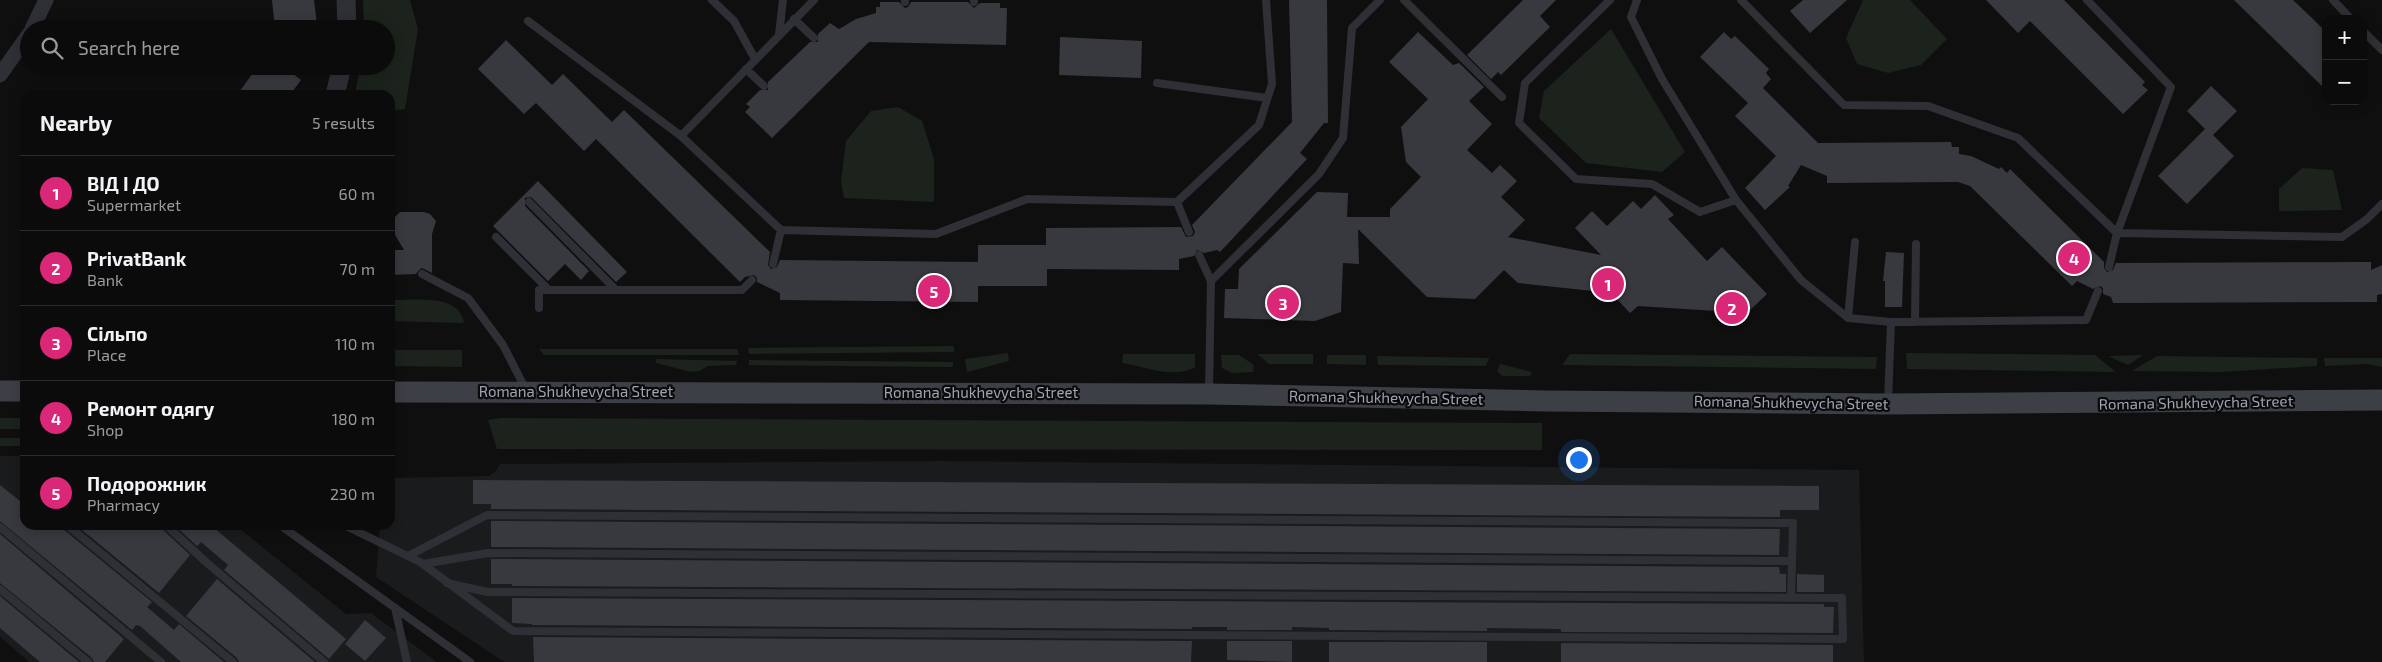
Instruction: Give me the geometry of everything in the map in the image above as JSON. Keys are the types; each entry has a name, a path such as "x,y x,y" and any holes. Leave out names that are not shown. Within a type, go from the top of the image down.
{"main road":[{"path":"0,391 20,391"},
{"name":"Romana Shukhevycha Street","path":"395,392 1209,394 1888,404 2382,400"}],"street":[{"path":"36,20 46,0"},
{"path":"346,0 347,20"},
{"path":"0,76 20,47"},
{"path":"336,90 340,75"}],"lane":[{"path":"712,0 734,21 755,59"},
{"path":"779,34 783,0"},
{"path":"681,136 814,0"},
{"path":"528,21 681,136 782,230 936,234 1027,199 1178,202 1259,126 1272,84 1266,0"},
{"path":"1211,281 1319,174 1343,138 1352,28 1380,0"},
{"path":"1404,0 1502,97"},
{"path":"1610,0 1525,83 1518,123 1576,179 1652,184 1700,212 1736,200"},
{"path":"1637,0 1631,17 1662,79 1736,200 1801,280 1848,318 1890,322 2086,320 2098,291"},
{"path":"1741,0 1844,105 1928,106 2018,138 2118,233 2342,236 2367,219 2382,204"},
{"path":"2087,0 2171,86 2118,233 2109,267"},
{"path":"2333,0 2347,15"},
{"path":"794,19 814,38"},
{"path":"2367,35 2382,50"},
{"path":"746,69 764,86"},
{"path":"1157,83 1267,98"},
{"path":"529,202 616,290"},
{"path":"1178,202 1189,232"},
{"path":"773,264 782,230"},
{"path":"496,237 549,290"},
{"path":"1848,318 1855,242"},
{"path":"1915,322 1916,244"},
{"path":"1199,255 1211,281 1209,394"},
{"path":"422,274 468,298 504,345 527,392"},
{"path":"539,308 539,290 742,290 752,280"},
{"path":"1888,404 1890,322"},
{"path":"408,556 487,515 1793,523 1791,597"},
{"path":"0,527 161,662"},
{"path":"73,530 233,662"},
{"path":"171,530 206,563 324,662"},
{"path":"287,530 470,662"},
{"path":"354,530 423,564 513,631 1843,639 1842,598 487,592 448,582"},
{"path":"423,564 488,553 1792,561"},
{"path":"0,589 88,662"},
{"path":"394,608 406,662"}],"shaded area":[{"path":"363,0 410,0 418,29 405,109 395,110 395,90 356,90 358,75 395,75 395,20 364,20"},
{"path":"1863,0 1910,0 1947,39 1921,65 1888,73 1857,64 1846,38"},
{"path":"1611,29 1685,152 1662,172 1586,163 1539,118 1544,91"},
{"path":"898,107 922,121 934,159 934,202 844,198 841,182 846,141 871,111"},
{"path":"2302,168 2333,170 2342,210 2279,211 2279,189"},
{"path":"395,300 433,300 444,302 453,306 460,313 464,323 395,321"},
{"path":"954,346 954,352 749,354 748,348"},
{"path":"539,349 737,349 739,355 544,355"},
{"path":"395,350 462,350 462,367 395,366"},
{"path":"1008,353 1009,361 967,372 965,359"},
{"path":"1906,353 2095,355 2116,372 1907,369"},
{"path":"1123,354 1195,354 1195,367 1178,372 1159,371 1122,363"},
{"path":"1257,354 1313,354 1313,364 1269,364"},
{"path":"1570,354 1877,357 1876,369 1562,365"},
{"path":"1221,355 1239,355 1254,365 1253,372 1232,373 1222,368"},
{"path":"1327,355 1366,355 1366,365 1327,364"},
{"path":"2143,355 2128,365 2108,356"},
{"path":"1377,356 1489,358 1486,366 1378,365"},
{"path":"2157,356 2317,358 2317,366 2222,372 2132,371"},
{"path":"2324,358 2382,358 2382,367 2368,364 2325,366"},
{"path":"656,359 737,361 736,365 708,366 699,371 691,372 656,363"},
{"path":"749,360 953,362 953,367 749,365"},
{"path":"1500,364 1532,372 1530,376 1502,376 1497,371"},
{"path":"0,418 20,418 20,429 0,429"},
{"path":"500,418 1542,423 1542,450 497,449 488,420"},
{"path":"0,438 20,438 20,446 0,446"},
{"path":"0,456 20,456 20,530 241,530 346,614 371,613 437,662 29,662 0,637"},
{"path":"942,461 1859,470 1864,662 504,662 376,577 380,530 395,530 395,478 488,476 495,472 500,464"}],"building":[{"path":"272,0 314,0 316,20 274,19"},
{"path":"1289,0 1327,0 1328,123 1324,123 1300,153 1307,159 1220,252 1217,250 1204,253 1197,250 1194,256 1179,259 1179,270 1047,269 1047,286 978,286 978,302 780,300 780,293 757,282 757,278 754,275 745,277 740,282 596,139 584,151 536,103 524,114 478,69 506,40 552,85 563,74 612,122 624,110 770,252 768,265 771,269 777,267 780,260 978,262 978,245 1046,245 1046,228 1181,227 1186,237 1193,236 1195,232 1192,225 1292,122"},
{"path":"1523,0 1556,0 1540,16 1550,27 1501,75 1498,72 1491,79 1467,55"},
{"path":"1803,0 1847,0 1810,33 1790,11"},
{"path":"1986,0 2064,0 2145,82 2142,85 2148,90 2123,114 2030,21 2018,33"},
{"path":"2234,0 2293,0 2313,19 2322,28 2322,86"},
{"path":"880,2 899,2 905,8 911,2 968,2 974,8 980,3 1000,3 1000,8 1007,8 1006,45 869,42 772,138 745,112 750,107 746,104 760,90 768,90 768,82 810,42 818,42 818,34 830,23 839,29 856,19 876,13 876,7 880,7"},
{"path":"1418,32 1453,65 1459,63 1484,87 1469,101 1492,124 1467,150 1492,173 1500,165 1517,181 1501,197 1525,220 1508,237 1601,255 1575,228 1592,211 1607,226 1633,201 1641,209 1655,195 1674,215 1668,219 1707,261 1722,247 1767,294 1747,313 1638,306 1630,313 1602,283 1593,291 1518,283 1504,270 1475,299 1427,297 1358,229 1359,264 1343,263 1341,312 1315,321 1224,318 1225,289 1238,289 1239,269 1317,192 1348,193 1347,217 1390,217 1390,209 1421,177 1406,162 1401,127 1428,99 1389,62"},
{"path":"1724,32 1731,39 1735,36 1769,69 1766,73 1771,79 1763,88 1818,143 1951,142 1952,147 1959,147 1959,154 1971,156 1999,169 2001,167 2007,173 2010,169 2104,262 2104,268 2107,272 2113,270 2116,263 2371,262 2371,270 2382,265 2382,294 2377,295 2377,302 2113,303 2111,297 2103,294 2103,288 2100,286 2093,289 2077,281 2072,286 1970,186 1958,182 1827,183 1827,176 1801,165 1788,186 1790,187 1765,210 1745,188 1776,156 1735,116 1748,103 1700,57"},
{"path":"1060,37 1142,41 1141,78 1059,75"},
{"path":"251,75 295,75 301,80 294,90 241,90"},
{"path":"2211,86 2237,111 2213,135 2234,156 2187,204 2158,176 2205,129 2187,111"},
{"path":"538,181 627,272 616,282 531,197 525,198 525,206 589,271 581,280 565,264 548,281 493,226"},
{"path":"400,212 424,212 430,214 436,221 432,234 432,273 422,268 416,274 395,275 395,250 404,250 395,235 395,217"},
{"path":"1886,252 1904,253 1902,307 1885,307 1885,281 1883,281"},
{"path":"473,480 1819,486 1819,510 1780,510 1780,517 491,509 491,504 473,504"},
{"path":"0,485 20,501 20,530 64,530 152,602 147,607 174,630 179,624 224,662 181,662 140,626 136,625 132,630 0,521"},
{"path":"491,521 1780,529 1779,555 491,547"},
{"path":"82,530 163,530 190,555 159,593"},
{"path":"179,530 217,530 346,639 329,659 224,570 228,565 201,542 197,546"},
{"path":"0,534 124,639 105,662 94,662 92,658 0,583"},
{"path":"491,559 1779,567 1780,574 1786,574 1786,592 512,586 512,584 491,584"},
{"path":"1797,574 1824,575 1824,592 1797,592"},
{"path":"217,579 315,662 239,662 237,658 186,616"},
{"path":"0,596 79,662 40,662 0,628"},
{"path":"512,598 1824,604 1824,607 1834,607 1833,633 1561,632 1561,629 1487,628 1487,631 1329,630 1329,628 1292,627 1292,630 1227,630 1227,627 1192,627 1192,629 532,625 512,623"},
{"path":"365,620 386,638 365,661 345,644"},
{"path":"533,637 1192,641 1191,662 534,662"},
{"path":"1227,641 1292,641 1292,662 1227,660"},
{"path":"1329,642 1487,642 1487,662 1329,662"},
{"path":"1561,643 1833,645 1833,662 1561,662"}],"place":[{"name":"Ремонт одягу","path":"2074,258"},
{"name":"ВІД І ДО","path":"1608,284"},
{"name":"Подорожник","path":"934,291"},
{"name":"Сільпо","path":"1283,303"},
{"name":"PrivatBank","path":"1732,308"}]}
